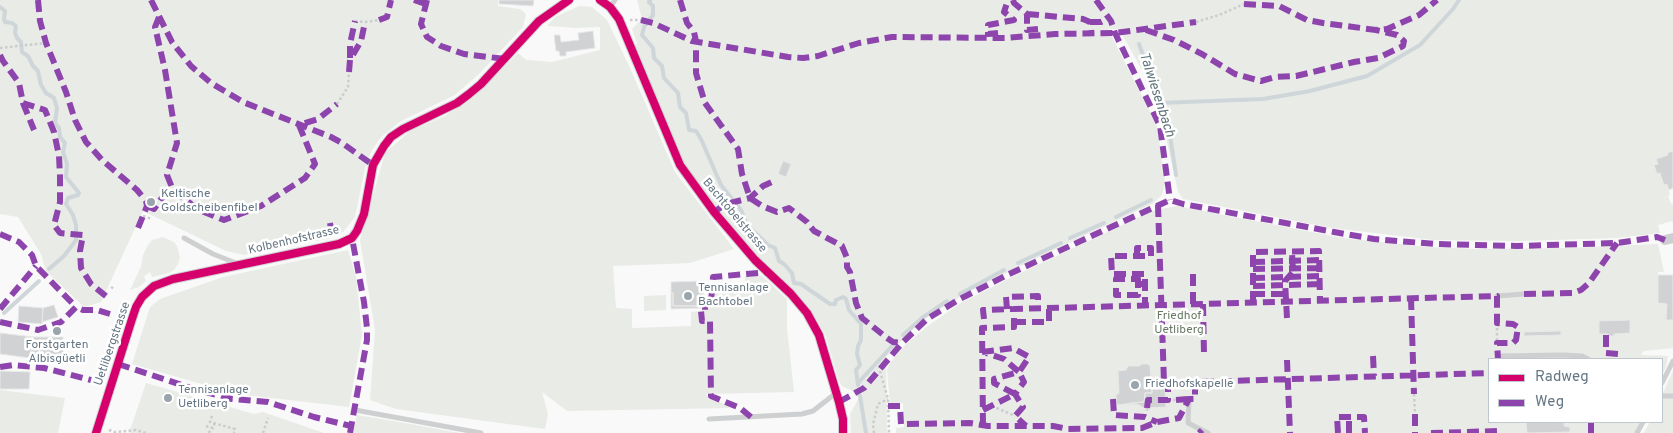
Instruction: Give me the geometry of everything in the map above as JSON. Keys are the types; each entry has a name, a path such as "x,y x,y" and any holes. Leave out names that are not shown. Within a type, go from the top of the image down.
{"street":[{"name":"Kolbenhofstrasse","path":"173,279 339,244 352,238 358,231 364,214 373,165 391,138 403,129 457,103 469,94 481,84 539,22 569,0"},
{"path":"600,0 612,3"},
{"name":"Bachtobelstrasse","path":"612,3 680,165 714,212 755,260 791,294 807,313 819,335 843,419 843,433"},
{"name":"Uetlibergstrasse","path":"96,433 136,307 142,297 154,286 173,279"}],"lane":[{"path":"184,238 228,261 241,264"},
{"path":"1497,296 1524,294"},
{"path":"1498,356 1563,355 1586,358"},
{"path":"1663,381 1673,361"},
{"path":"710,419 802,414 812,411 836,393"},
{"path":"1189,399 1188,423 1208,433"},
{"path":"355,410 481,433"}],"path":[{"path":"1196,22 1219,15 1244,4"},
{"path":"354,21 380,20"},
{"path":"1032,30 1032,36"},
{"path":"0,48 46,43"},
{"path":"337,104 348,87 349,72"},
{"path":"143,216 152,219"},
{"path":"111,287 115,289"},
{"path":"1497,323 1497,343"},
{"path":"880,371 888,399 888,433"},
{"path":"1151,381 1164,380"},
{"path":"1414,394 1415,414"},
{"path":"874,433 873,424 878,404 888,399"},
{"path":"992,406 1015,416"},
{"path":"212,416 210,422 235,429 234,433"},
{"path":"263,433 268,418"},
{"path":"209,433 215,422"},
{"path":"206,426 211,428"},
{"path":"108,430 115,432 136,430 146,433"}],"green space":[{"path":"0,0 498,0 498,6 520,9 526,14 523,27 480,73 455,95 401,121 381,137 372,150 365,168 355,217 343,232 327,239 244,255 226,251 143,211 101,302 84,307 46,271 41,254 18,217 0,214"},
{"path":"637,0 1673,0 1673,151 1656,159 1658,164 1657,174 1660,173 1664,185 1667,184 1670,195 1668,196 1671,204 1673,204 1673,223 1672,221 1658,225 1660,233 1617,238 1520,241 1434,240 1332,228 1183,199 1178,192 1159,106 1151,86 1119,29 1108,29 1157,126 1165,182 1162,195 1152,204 972,290 925,318 886,357 887,433 851,433 850,414 859,398 851,390 842,386 839,381 825,334 811,310 795,291 758,256 710,200 684,163 635,45 637,44 632,29 642,19"},
{"path":"579,6 592,7 607,20 675,172 734,249 690,263 613,266 616,308 632,309 632,328 691,326 691,312 706,310 713,303 713,291 745,287 745,276 762,276 787,299 787,328 794,392 705,394 731,408 567,411 542,392 548,414 545,429 396,409 370,400 375,330 360,240 385,153 410,131 445,116 471,99 518,53 526,60 552,62 600,50 600,27 547,26 555,17"},
{"name":"Friedhof Uetliberg","path":"1177,206 1343,238 1427,247 1476,249 1569,248 1658,244 1664,272 1658,272 1658,303 1667,304 1666,320 1673,320 1673,348 1644,351 1641,355 1668,356 1663,373 1663,358 1488,358 1488,423 1640,423 1635,433 896,433 896,428 904,427 903,403 890,403 887,370 890,363 905,345 929,325 961,303 1150,212 1157,210 1157,214 1161,214 1161,209"},
{"path":"163,237 174,242 177,246 180,258 178,264 169,273 152,277 150,272 144,276 146,281 139,287 130,290 141,267 143,255 148,245 152,240"},
{"path":"348,250 356,277 362,335 349,407 237,394 132,364 150,307 160,299 223,277"},
{"path":"666,295 666,310 644,311 644,296"},
{"path":"1673,371 1673,433 1644,433 1649,423 1663,423 1663,393"},
{"name":"Tennisanlage Uetliberg","path":"146,383 254,414 263,412 324,433 129,433"},
{"path":"0,390 65,398 58,433 0,433"},
{"path":"357,415 405,423 459,433 353,433"}],"building":[{"path":"499,0 534,0 533,6 499,4"},
{"path":"593,31 595,48 566,52 566,56 560,56 559,51 556,51 554,35 560,35 561,42 579,40 578,33"},
{"path":"1673,151 1673,188 1669,190 1667,184 1664,185 1660,173 1657,174 1654,165 1658,164 1656,159"},
{"path":"783,161 791,164 786,177 778,174"},
{"path":"1658,275 1673,275 1673,320 1666,320 1667,304 1658,303"},
{"name":"Tennisanlage Bachtobel","path":"703,281 704,299 698,299 698,306 673,306 671,282"},
{"path":"671,293 673,293 673,306 698,306 698,299 704,299 704,308 671,309"},
{"path":"54,305 58,317 42,322 43,308"},
{"path":"19,306 43,308 42,324 18,322"},
{"path":"1630,320 1630,333 1614,334 1614,336 1599,334 1599,321"},
{"path":"1561,331 1561,335 1524,336 1524,332"},
{"path":"0,333 33,337 30,358 0,354"},
{"path":"33,337 63,337 64,355 30,358"},
{"name":"Friedhofskapelle","path":"1142,364 1150,366 1152,393 1145,393 1145,400 1142,402 1117,405 1116,395 1119,393 1118,371 1126,370 1128,366 1139,366"},
{"path":"0,371 30,372 29,389 0,389"},
{"path":"1152,389 1165,389 1166,407 1144,408 1137,404 1128,405 1130,403 1144,402 1145,393 1152,393"},
{"path":"1526,423 1564,423 1564,426 1570,427 1570,432 1527,433"}],"waterway":[{"path":"650,0 649,2 653,6 653,15 644,27 642,35 653,48 654,58 662,66 664,78 678,93 680,107 686,113 689,130 696,131 701,139 721,185 741,210 747,225 768,245 775,248 779,261 792,273 794,283 801,284 830,304 835,304 836,300 843,297 846,299 849,310 861,324 861,340 857,354 860,365 856,370 858,385"},
{"path":"1160,103 1263,99 1310,91 1367,76 1420,45 1459,0"},
{"path":"0,7 5,11 5,22 16,26 15,33 21,42 22,52 28,56 38,71 41,85 46,93 54,98 57,108 55,123 59,128 60,137 65,143 63,152 67,164 66,177 79,193 68,198 66,204 73,215 76,225 76,240 64,256 49,269"},
{"name":"Talwiesenbach","path":"1139,44 1169,129 1176,175"},
{"name":"Talwiesenbach","path":"1116,217 1151,200"},
{"name":"Talwiesenbach","path":"1070,238 1104,223"},
{"name":"Talwiesenbach","path":"1018,263 1061,243"},
{"name":"Talwiesenbach","path":"960,294 1004,270"},
{"path":"4,313 39,281"},
{"name":"Talwiesenbach","path":"903,335 922,318 947,301"},
{"name":"Talwiesenbach","path":"858,383 894,344"},
{"path":"860,396 866,433"}],"marked path":[{"path":"38,0 40,21 46,43 75,120 86,142 102,160 137,190 146,201 147,206 136,233"},
{"path":"151,0 172,42 191,66 211,83 243,102 331,137 373,165"},
{"path":"379,20 387,17 391,0"},
{"path":"414,0 426,4"},
{"path":"427,0 421,24 427,37 441,46 464,54 505,59"},
{"path":"680,0 687,23 694,32 696,41 696,73 705,103 738,149 742,174 750,198 762,206 777,212 789,208 807,222 814,231 842,246 847,258 847,267 850,272 856,303 862,318 893,342 902,343"},
{"path":"998,33 988,34 988,25 1014,20 1004,12 1008,0"},
{"path":"1013,0 1027,14 1027,30 1038,29"},
{"path":"1096,0 1111,21 1160,126 1170,200"},
{"path":"1244,4 1279,6 1307,20 1376,30 1387,29 1419,15 1437,0"},
{"path":"1027,14 1083,19 1090,22 1091,33"},
{"path":"159,17 155,27 165,70 177,143 167,175 173,190"},
{"path":"1090,22 1101,22 1109,18"},
{"path":"641,20 653,23 692,41 803,58 818,56 859,43 892,37 1005,38 1055,34 1115,33 1196,22"},
{"path":"350,58 350,44 355,21"},
{"path":"349,72 350,60 361,41 365,22"},
{"path":"1146,30 1174,40 1235,74 1261,81 1275,77 1296,76 1378,58 1403,46 1404,41 1397,35 1376,30"},
{"path":"0,55 19,83 23,103 45,110 54,132 59,156 60,176 60,202 54,225 60,233 83,235 80,251 81,268 91,284 107,297"},
{"path":"23,103 34,130"},
{"path":"147,206 154,209 164,195 173,190 199,210 224,220 261,206 305,178 315,164 299,125 318,119 337,104"},
{"path":"714,212 726,204 750,198 763,186 774,181"},
{"path":"839,402 864,388 902,343 927,319 958,300 1009,274 1170,200 1374,239 1435,244 1517,246 1617,243 1657,237 1665,240"},
{"path":"1158,205 1164,383 1488,373"},
{"path":"330,223 333,239"},
{"path":"0,234 19,242 32,255 36,266 76,307"},
{"path":"350,433 367,340 364,302 352,238"},
{"path":"1524,294 1573,293 1581,290 1589,283 1617,243"},
{"path":"1137,256 1137,248 1151,248 1151,256 1111,256 1112,274 1145,274 1145,305"},
{"path":"1253,303 1253,252 1319,251 1320,301"},
{"path":"1287,318 1285,281 1293,272 1292,252"},
{"path":"1253,262 1320,260"},
{"path":"0,309 36,266"},
{"path":"1253,269 1320,268"},
{"path":"1193,270 1193,304"},
{"path":"751,417 740,408 711,396 710,321 702,321 701,311 705,311 705,302 711,302 713,277 768,272"},
{"path":"1253,278 1320,276"},
{"path":"1138,284 1138,279 1116,279 1116,295 1138,295 1138,284 1145,284"},
{"path":"1253,286 1320,284"},
{"path":"1253,294 1286,294"},
{"path":"1007,309 1006,297 1038,296 1038,308"},
{"path":"983,425 982,328 1014,327 1014,309 1497,296 1497,323 1513,324 1518,327 1516,340 1513,343 1497,343 1498,358"},
{"path":"1411,298 1414,394"},
{"path":"1203,304 1204,353"},
{"path":"0,322 38,330 61,322 76,307 83,310 97,310 110,314"},
{"path":"1014,322 1049,322 1049,308"},
{"path":"984,319 983,310 1012,309"},
{"path":"1606,335 1606,353 1619,354"},
{"path":"982,352 1013,348 1029,357 1019,372 1024,382 1015,394 1023,407 1015,416 1026,426"},
{"path":"983,410 1015,394 994,383 994,379 1019,372 1004,359 986,353"},
{"path":"1373,356 1374,376"},
{"path":"1287,360 1290,433"},
{"path":"118,364 194,389 232,399 268,402 314,417 351,426"},
{"path":"0,367 13,365 44,368 91,380"},
{"path":"888,406 900,406 901,424 970,423 988,426 1053,426 1068,429 1142,428 1157,422 1179,418 1189,399 1195,399 1195,382"},
{"path":"1147,408 1148,400 1168,400 1168,383"},
{"path":"1113,399 1114,415 1145,417 1157,422"},
{"path":"1176,400 1189,399"},
{"path":"1415,414 1415,433"},
{"path":"1338,433 1337,417 1364,417 1365,433"},
{"path":"1349,417 1349,433"},
{"path":"1591,423 1591,433"},
{"path":"1199,433 1202,430"},
{"path":"1431,433 1500,431"}],"cycle path":[{"path":"96,433 136,307 142,297 154,286 173,279 339,244 352,238 364,214 373,165 391,137 403,129 457,103 469,94 481,84 539,21 569,0"},
{"path":"600,0 610,7 619,19 680,165 714,212 755,260 791,294 807,313 819,335 839,402 843,419 843,433"}],"place":[{"name":"Keltische Goldscheibenfibel","path":"151,202"},
{"name":"Tennisanlage Bachtobel","path":"688,296"},
{"name":"Forstgarten Albisgüetli","path":"57,331"},
{"name":"Friedhofskapelle","path":"1135,385"},
{"name":"Tennisanlage Uetliberg","path":"168,398"}]}
